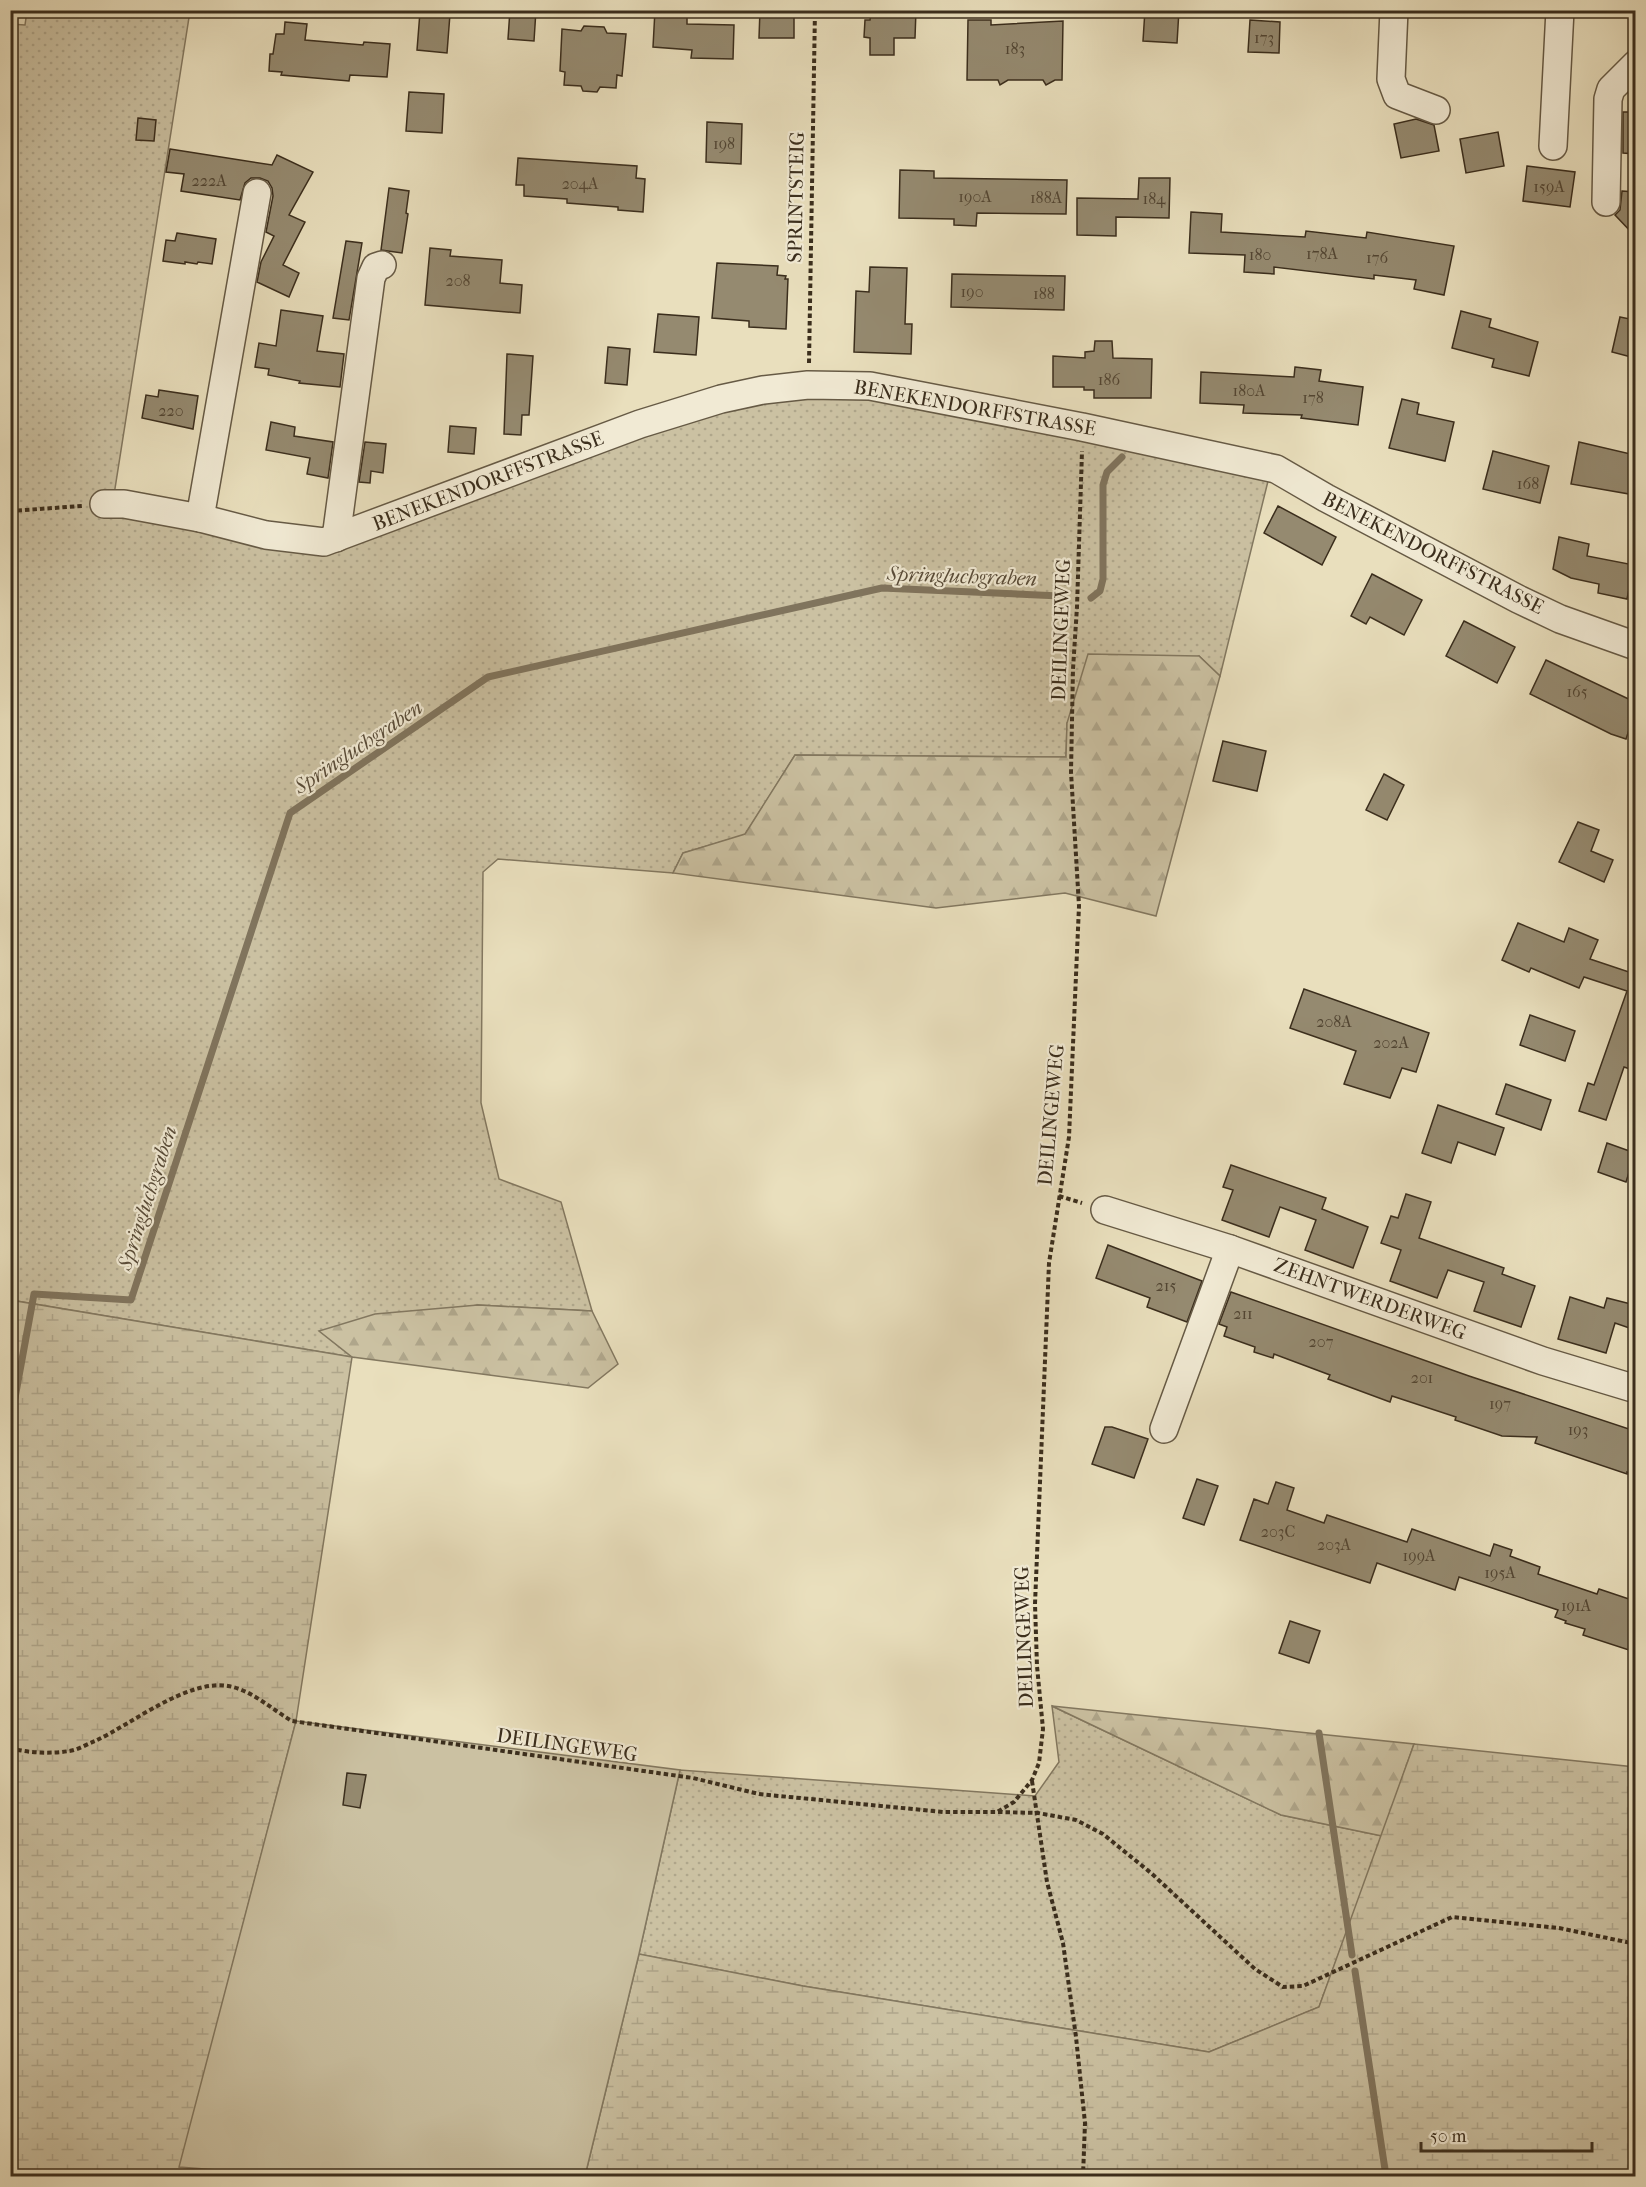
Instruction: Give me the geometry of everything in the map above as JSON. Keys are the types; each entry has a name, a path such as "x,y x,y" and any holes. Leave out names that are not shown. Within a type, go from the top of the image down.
{"street":[{"path":"1394,10 1391,79 1397,95 1436,110"},
{"path":"1553,146 1560,10"},
{"path":"1606,202 1608,99 1611,89 1635,64"},
{"path":"200,518 257,193"},
{"path":"336,538 371,278 376,267 382,265"},
{"name":"BENEKENDORFFSTRASSE","path":"104,504 124,504 200,518 266,535 324,542 640,424 721,399 808,384 870,386 1082,427 1276,469 1326,498 1518,599 1560,618 1635,645"},
{"name":"ZEHNTWERDERWEG","path":"1105,1210 1230,1249 1536,1359 1635,1389"},
{"path":"1164,1430 1230,1249"}],"path":[{"name":"SPRINTSTEIG","path":"808,384 815,10"},
{"name":"DEILINGEWEG","path":"10,1748 24,1752 71,1751 105,1736 176,1697 196,1689 228,1686 254,1696 292,1721 693,1778 759,1794 944,1812 997,1812 1014,1802 1032,1780 1039,1763 1043,1729 1037,1666 1035,1604 1049,1263 1069,1137 1079,906 1071,772 1082,427"},
{"path":"10,511 104,504"},
{"path":"1032,1780 1047,1882 1063,1943 1076,2037 1085,2123 1083,2176"},
{"path":"997,1812 1038,1813 1076,1820 1103,1834 1151,1873 1255,1969 1283,1988 1303,1986 1452,1917 1559,1928 1635,1944"}],"green space":[{"path":"27,11 190,11 111,514 270,544 499,489 723,409 804,392 869,396 1269,477 1220,676 1199,656 1067,723 1066,757 795,755 745,835 683,853 673,873 498,859 483,872 481,1103 499,1179 561,1202 592,1311 478,1305 320,1331 352,1357 11,1300 10,24 25,25"},
{"path":"1088,654 1199,656 1220,676 1156,916 1065,893 936,908 673,873 683,853 745,834 795,755 1066,757 1067,723"},
{"path":"10,1300 352,1357 296,1721 180,2167 296,2176 11,2176"},
{"path":"478,1305 592,1311 618,1364 588,1388 352,1357 319,1331 375,1314"},
{"path":"1052,1706 1281,1815 1382,1836 1319,2007 1209,2052 803,1986 639,1954 680,1770 1035,1796 1059,1762"},
{"path":"1052,1706 1414,1744 1382,1836 1281,1815"},
{"path":"296,1721 680,1770 639,1954 585,2176 296,2176 179,2167"},
{"path":"1414,1744 1635,1767 1635,2176 585,2176 639,1954 803,1986 1209,2052 1319,2007"}],"building":[{"path":"510,10 536,10 534,41 508,39"},
{"path":"655,10 687,10 687,24 734,25 733,59 691,58 692,50 653,47"},
{"path":"760,10 794,10 794,38 759,38"},
{"path":"879,10 916,10 915,38 894,38 894,55 870,55 870,38 864,37 865,20 870,20 871,13 879,13"},
{"path":"1145,10 1179,10 1177,43 1143,41"},
{"path":"420,12 450,14 447,53 417,50"},
{"path":"968,20 991,20 991,25 1063,21 1062,80 1055,80 1046,85 1043,80 1008,80 1000,85 998,80 967,80"},
{"path":"1250,20 1280,22 1279,53 1248,52"},
{"path":"285,22 307,24 305,40 363,45 364,42 390,44 387,77 350,75 349,81 281,75 282,72 269,71 270,54 273,54 276,34 284,34"},
{"path":"584,26 604,27 607,33 626,34 622,76 617,75 616,88 600,87 597,92 583,91 581,86 564,85 565,72 560,71 562,29 581,31"},
{"path":"409,92 444,94 442,133 406,131"},
{"path":"1623,112 1635,112 1635,154 1623,153"},
{"path":"138,118 156,120 154,141 136,140"},
{"path":"1416,119 1434,125 1439,151 1401,158 1394,124"},
{"path":"707,122 742,124 741,164 706,162"},
{"path":"1498,132 1504,166 1466,173 1460,139"},
{"path":"170,149 272,165 277,155 313,172 289,215 305,222 283,265 299,273 289,297 257,282 261,262 274,236 266,232 273,196 268,181 251,178 245,183 240,200 181,191 184,174 166,172"},
{"path":"518,158 637,166 636,178 645,179 643,212 618,210 618,207 567,203 567,199 524,196 524,185 516,185"},
{"path":"1527,166 1575,172 1570,207 1523,201"},
{"path":"900,170 934,171 934,178 1067,180 1066,214 977,213 976,226 954,225 954,219 899,218"},
{"path":"1139,178 1170,178 1169,218 1116,217 1116,236 1077,235 1077,198 1138,199"},
{"path":"389,188 409,191 402,253 381,250"},
{"path":"1622,191 1635,192 1635,236 1615,215 1620,210"},
{"path":"1191,212 1222,214 1221,232 1305,237 1306,231 1366,238 1367,232 1454,246 1444,295 1414,289 1416,280 1374,275 1374,279 1274,267 1274,274 1244,272 1245,255 1189,253"},
{"path":"177,233 216,239 212,264 163,261 166,240 175,241"},
{"path":"346,241 362,243 349,320 333,318"},
{"path":"430,248 451,250 450,256 502,260 500,283 522,285 520,313 425,305"},
{"path":"717,263 778,266 777,275 786,276 785,279 788,279 786,329 749,327 749,321 712,318"},
{"path":"870,267 907,268 905,324 912,324 911,354 854,352 856,291 869,292"},
{"path":"952,274 1065,276 1064,310 951,307"},
{"path":"281,310 323,316 317,351 344,354 340,387 299,383 300,381 268,375 269,369 255,367 259,343 276,346"},
{"path":"1461,311 1491,319 1489,327 1538,342 1529,376 1492,367 1494,359 1452,348"},
{"path":"658,314 699,317 696,355 654,352"},
{"path":"1620,317 1635,320 1635,358 1612,352"},
{"path":"1095,341 1112,341 1113,358 1152,359 1151,398 1094,398 1094,390 1084,390 1084,387 1053,387 1053,356 1085,358 1085,352 1094,351"},
{"path":"608,347 630,349 627,385 605,383"},
{"path":"507,354 533,356 529,415 522,415 521,435 504,434"},
{"path":"1295,367 1321,370 1319,381 1363,387 1358,425 1301,418 1302,415 1243,413 1244,405 1200,403 1201,372 1294,377"},
{"path":"159,390 198,396 193,429 142,418 146,395 158,397"},
{"path":"1402,399 1419,403 1417,414 1454,422 1445,461 1389,448"},
{"path":"271,422 295,427 294,436 333,442 328,478 307,474 310,458 266,450"},
{"path":"450,426 476,428 474,454 448,452"},
{"path":"365,442 386,444 383,473 371,471 370,483 359,482"},
{"path":"1579,442 1635,455 1635,495 1571,484"},
{"path":"1493,451 1549,466 1540,503 1483,489"},
{"path":"1278,506 1336,537 1322,565 1264,533"},
{"path":"1559,537 1589,544 1587,556 1634,565 1627,599 1598,593 1599,584 1571,578 1553,569"},
{"path":"1372,574 1422,600 1404,635 1370,617 1366,624 1351,616"},
{"path":"1464,621 1515,647 1497,683 1446,656"},
{"path":"1546,660 1635,702 1635,726 1631,724 1626,739 1611,734 1530,694"},
{"path":"1223,741 1266,751 1257,791 1213,781"},
{"path":"1384,774 1404,785 1387,820 1366,810"},
{"path":"1578,822 1599,830 1591,851 1613,860 1604,882 1559,862"},
{"path":"1518,923 1564,942 1569,928 1598,940 1590,959 1635,974 1635,1054 1630,1069 1624,1067 1606,1120 1579,1111 1588,1083 1594,1085 1627,991 1584,977 1579,988 1531,968 1529,972 1502,960"},
{"path":"1304,989 1429,1033 1416,1072 1402,1068 1390,1098 1344,1084 1356,1051 1290,1028"},
{"path":"1530,1015 1575,1031 1565,1061 1520,1045"},
{"path":"1506,1084 1551,1100 1541,1130 1496,1114"},
{"path":"1438,1105 1504,1128 1495,1155 1458,1142 1451,1163 1422,1153"},
{"path":"1607,1143 1635,1153 1626,1182 1598,1172"},
{"path":"1231,1165 1326,1198 1322,1209 1368,1227 1353,1268 1305,1250 1316,1220 1280,1207 1269,1237 1222,1220 1233,1190 1223,1187"},
{"path":"1406,1194 1431,1202 1419,1238 1504,1268 1502,1274 1535,1286 1521,1327 1474,1311 1484,1282 1448,1270 1437,1298 1390,1281 1401,1250 1381,1243 1391,1216 1398,1218"},
{"path":"1108,1245 1202,1281 1187,1322 1147,1307 1150,1298 1096,1278"},
{"path":"1231,1292 1469,1376 1635,1431 1635,1475 1535,1443 1537,1437 1502,1436 1455,1420 1456,1417 1392,1396 1390,1402 1328,1379 1330,1375 1274,1354 1273,1358 1254,1352 1255,1347 1224,1336 1227,1327 1219,1324"},
{"path":"1570,1297 1604,1308 1607,1298 1635,1305 1635,1330 1615,1323 1606,1353 1558,1339"},
{"path":"1105,1427 1112,1427 1148,1439 1134,1478 1092,1464"},
{"path":"1197,1479 1218,1486 1204,1525 1183,1518"},
{"path":"1276,1482 1294,1488 1287,1510 1324,1523 1327,1515 1407,1542 1412,1529 1490,1556 1494,1544 1512,1550 1510,1556 1540,1567 1538,1574 1597,1594 1599,1589 1635,1601 1635,1652 1583,1635 1585,1629 1565,1623 1566,1621 1555,1617 1558,1610 1459,1577 1455,1590 1377,1563 1370,1583 1240,1540 1254,1499 1268,1504"},
{"path":"1290,1621 1320,1631 1309,1663 1279,1653"},
{"path":"347,1773 366,1775 360,1808 343,1805"}],"waterway":[{"name":"Springluchgraben","path":"1091,598 1100,591 1103,579 1103,485 1107,472 1122,457"},
{"name":"Springluchgraben","path":"10,1425 34,1294 131,1300 290,813 488,677 882,588 1060,596"},
{"path":"1319,1733 1352,1955"},
{"path":"1355,1971 1386,2176"},
{"path":"172,2176 185,2176"}]}
